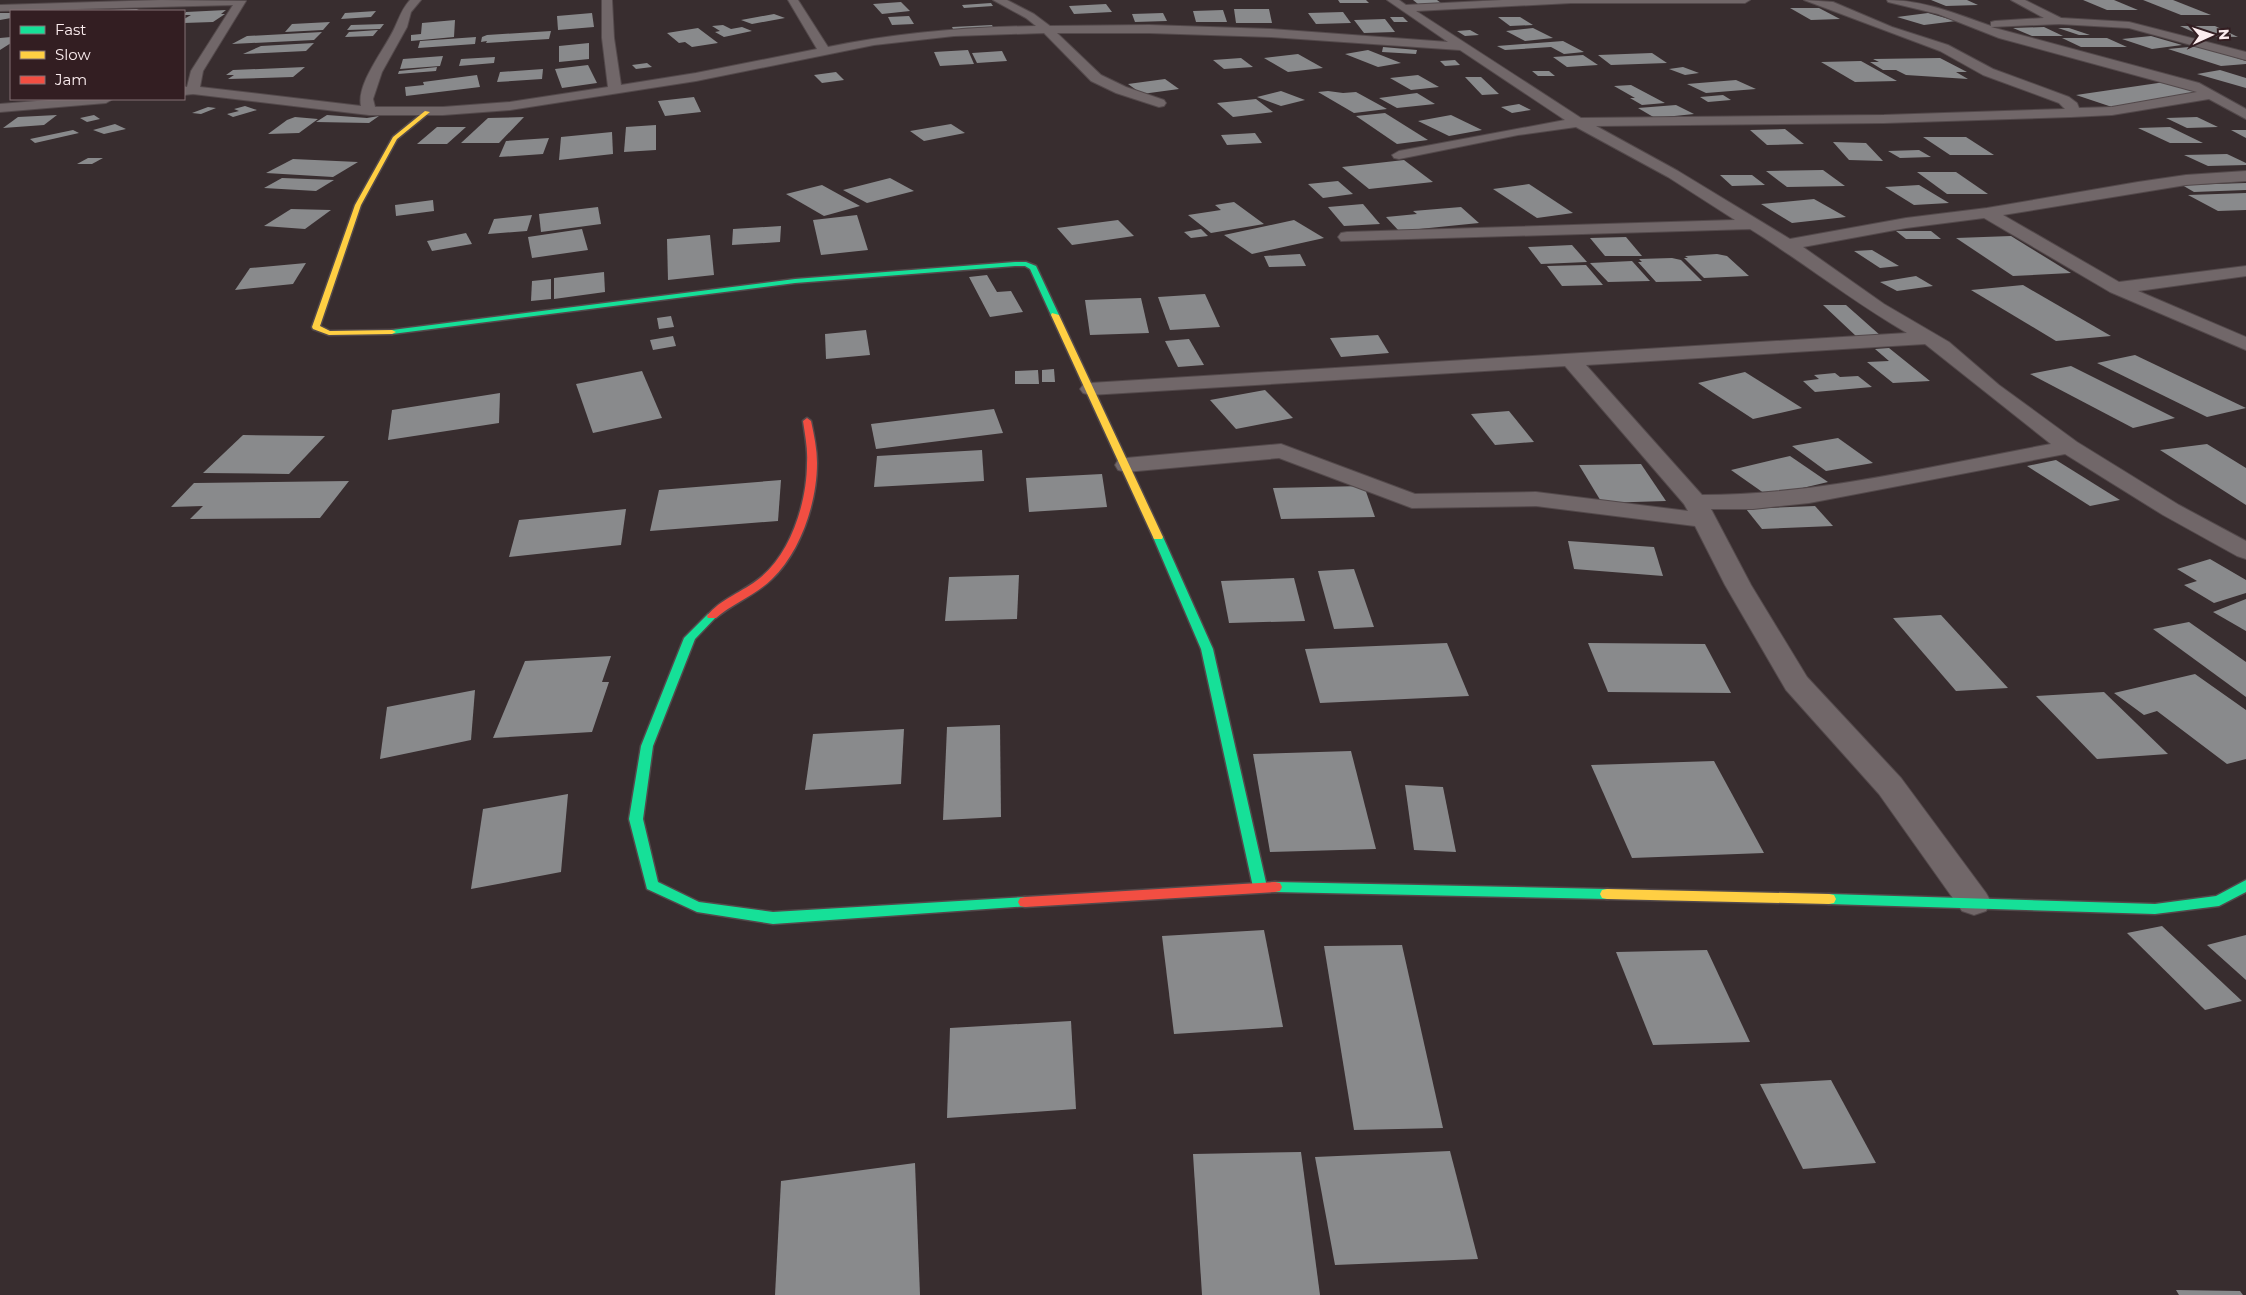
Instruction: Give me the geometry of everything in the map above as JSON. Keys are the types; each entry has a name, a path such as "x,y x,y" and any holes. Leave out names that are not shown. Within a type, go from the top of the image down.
{"street":[{"path":"0,8 54,3 241,0"},
{"path":"241,0 197,71 188,91 369,111 427,112 510,106 696,77 874,40 954,32 1047,30 1228,31 1300,34 1465,47"},
{"path":"369,111 366,99 376,72 401,27 406,11 416,0"},
{"path":"607,0 608,38 615,89"},
{"path":"998,0 1030,16 1096,78 1121,90 1159,103"},
{"path":"1398,4 1571,0 1745,0"},
{"path":"1814,0 1944,48 2010,81 2064,100 2072,106 2071,113"},
{"path":"1892,0 1942,12 1971,24 2110,66 2194,86 2212,94 2246,115"},
{"path":"2016,0 2059,21"},
{"path":"793,1 824,49"},
{"path":"793,1 809,1"},
{"path":"1398,4 1578,122 1673,174 1804,256 1877,308 1942,346 1992,389 2069,447 2171,510 2246,551"},
{"path":"1971,24 2059,21 2115,23 2145,28 2246,56"},
{"path":"1430,43 1448,38"},
{"path":"1399,155 1578,122 1884,119 2071,113 2112,111 2212,94"},
{"path":"0,108 94,100"},
{"path":"427,112 395,138 358,205 316,327 329,333 348,334 413,331 633,300 795,281 1026,264 1033,268 1126,465 1207,649 1260,888"},
{"path":"1785,245 1906,223 1987,213 2186,180 2246,176"},
{"path":"1987,213 2116,288 2246,344"},
{"path":"1347,237 1752,224"},
{"path":"2116,288 2246,271"},
{"path":"1090,389 1928,338"},
{"path":"1572,360 1699,511 1738,585 1796,683 1890,786 1974,902"},
{"path":"807,421 812,466 803,512 786,555 768,577 724,604 690,638 647,746 636,819 652,885 697,907 773,918 1260,888 1974,902 2155,909 2219,901 2246,885"},
{"path":"1126,465 1281,451 1412,500 1536,499 1690,519 1699,511 1753,502 1809,496 2069,447"}],"building":[{"path":"1338,0 1366,0 1369,3 1340,3"},
{"path":"1413,0 1437,0 1441,3 1418,4"},
{"path":"1931,0 1967,0 1978,5 1946,6"},
{"path":"2083,0 2114,0 2138,10 2107,10"},
{"path":"2143,0 2173,0 2211,15 2181,15"},
{"path":"901,2 910,11 882,14 873,4"},
{"path":"991,3 993,6 964,8 962,5"},
{"path":"1106,4 1112,12 1074,14 1069,6"},
{"path":"1790,8 1819,8 1840,19 1811,20"},
{"path":"1234,9 1269,9 1272,23 1236,23"},
{"path":"226,10 221,14 225,14 213,22 185,23 185,18 191,15 185,15 186,12"},
{"path":"1223,10 1227,22 1196,22 1193,11"},
{"path":"376,11 371,17 341,19 345,13"},
{"path":"1343,12 1351,23 1316,24 1308,13"},
{"path":"0,13 10,13 10,18 0,20"},
{"path":"592,13 594,27 558,30 557,16"},
{"path":"1163,13 1167,21 1135,22 1132,14"},
{"path":"1928,13 1956,21 1924,25 1897,17"},
{"path":"774,14 785,18 752,24 741,20"},
{"path":"909,16 914,24 892,25 888,17"},
{"path":"1390,17 1403,17 1408,22 1394,22"},
{"path":"1498,17 1520,17 1533,25 1510,26"},
{"path":"1385,19 1395,32 1364,33 1354,20"},
{"path":"455,20 454,37 411,41 411,35 421,34 422,23"},
{"path":"330,22 323,30 285,32 292,24"},
{"path":"384,24 380,29 347,30 351,25"},
{"path":"723,25 731,29 742,27 752,31 724,37 715,32 720,31 712,26"},
{"path":"992,25 994,29 954,31 952,27"},
{"path":"2180,26 2215,26 2238,37 2202,36"},
{"path":"2044,27 2063,36 2032,36 2013,28"},
{"path":"698,28 718,43 692,47 685,42 679,43 667,33"},
{"path":"1533,28 1553,38 1525,41 1506,31"},
{"path":"2058,28 2069,28 2090,35 2079,35"},
{"path":"378,30 373,36 345,37 349,32"},
{"path":"1470,30 1479,35 1465,36 1457,31"},
{"path":"551,31 549,39 481,42 482,37 487,35"},
{"path":"322,32 314,40 232,44 247,36"},
{"path":"2151,36 2182,45 2152,49 2122,39"},
{"path":"10,37 10,44 0,50 0,38"},
{"path":"476,37 475,44 418,48 420,41"},
{"path":"2062,38 2107,38 2127,47 2081,47"},
{"path":"1563,41 1584,52 1564,54 1551,47 1505,50 1497,46"},
{"path":"314,43 306,51 243,54 261,46"},
{"path":"589,43 589,59 559,62 559,46"},
{"path":"2199,46 2246,61 2246,64 2221,66 2168,49"},
{"path":"1383,47 1417,50 1416,54 1382,52"},
{"path":"968,50 974,64 940,66 934,52"},
{"path":"1368,50 1401,63 1378,67 1345,54"},
{"path":"1002,51 1007,61 977,63 972,53"},
{"path":"1652,53 1667,63 1611,65 1598,55"},
{"path":"1298,54 1323,68 1288,72 1264,58"},
{"path":"1583,55 1598,65 1567,67 1553,57"},
{"path":"443,56 440,66 400,69 403,59"},
{"path":"495,57 494,63 459,66 461,59"},
{"path":"1241,58 1253,67 1224,69 1213,60"},
{"path":"1940,58 1967,72 1956,72 1968,79 1906,75 1896,70 1883,70 1870,62 1879,62 1873,59"},
{"path":"1455,60 1460,65 1445,66 1440,61"},
{"path":"1861,61 1897,81 1855,82 1821,62"},
{"path":"647,63 652,67 636,69 632,65"},
{"path":"588,65 597,83 562,88 555,69"},
{"path":"305,67 293,77 228,79 234,75 226,75 233,70"},
{"path":"437,67 436,71 398,74 399,71"},
{"path":"1683,67 1699,73 1685,75 1669,69"},
{"path":"543,69 542,79 497,82 500,72"},
{"path":"2220,70 2246,78 2246,88 2197,74"},
{"path":"1532,71 1549,71 1555,76 1538,76"},
{"path":"836,72 844,80 822,83 814,75"},
{"path":"477,75 480,87 406,96 405,87 424,85 423,82"},
{"path":"1418,75 1439,87 1411,90 1390,78"},
{"path":"1465,77 1481,77 1499,94 1482,95"},
{"path":"1165,79 1179,89 1142,94 1128,84"},
{"path":"1736,80 1756,89 1706,93 1687,84"},
{"path":"2165,82 2205,94 2115,108 2076,95"},
{"path":"1631,85 1665,103 1642,105 1630,98 1635,98 1614,86"},
{"path":"1281,91 1305,100 1281,106 1257,97"},
{"path":"1318,92 1356,92 1387,109 1354,113"},
{"path":"1417,93 1435,104 1397,108 1379,98"},
{"path":"1723,95 1731,100 1708,102 1700,97"},
{"path":"694,97 701,112 665,116 658,101"},
{"path":"1256,99 1273,112 1233,117 1217,103"},
{"path":"1519,104 1531,110 1512,113 1501,107"},
{"path":"1676,105 1694,114 1655,118 1638,108"},
{"path":"245,106 257,110 233,117 227,114 239,111 234,109"},
{"path":"208,107 216,108 201,114 192,113"},
{"path":"1385,113 1428,140 1397,144 1356,116"},
{"path":"57,115 44,125 3,128 18,117"},
{"path":"94,115 100,119 87,122 80,118"},
{"path":"327,115 367,118 379,116 369,123 316,122"},
{"path":"1451,115 1482,130 1449,136 1418,121"},
{"path":"295,117 318,119 299,133 268,134 287,120"},
{"path":"524,117 499,143 461,143 488,118"},
{"path":"2197,117 2218,127 2187,128 2166,118"},
{"path":"115,124 126,129 104,134 93,130"},
{"path":"951,124 965,133 924,141 910,131"},
{"path":"656,125 656,150 624,152 626,127"},
{"path":"437,127 466,127 447,144 417,144"},
{"path":"2170,127 2203,143 2170,143 2138,128"},
{"path":"1785,129 1804,144 1767,145 1750,130"},
{"path":"73,130 79,133 35,143 30,139"},
{"path":"2231,130 2246,130 2246,138"},
{"path":"612,132 613,154 559,160 561,137"},
{"path":"1255,133 1262,143 1227,145 1221,135"},
{"path":"1923,137 1966,137 1994,155 1950,155"},
{"path":"549,138 543,154 499,157 506,141"},
{"path":"1833,142 1866,143 1883,161 1849,160"},
{"path":"1919,150 1931,157 1900,158 1888,151"},
{"path":"2227,154 2246,163 2246,165 2208,166 2184,155"},
{"path":"88,158 103,158 92,164 77,164"},
{"path":"293,159 358,162 333,177 266,173"},
{"path":"1404,160 1433,182 1369,189 1342,167"},
{"path":"1823,170 1845,186 1787,187 1766,171"},
{"path":"1917,172 1956,172 1988,194 1947,194"},
{"path":"1720,175 1752,175 1765,185 1732,186"},
{"path":"282,178 334,180 316,191 264,188"},
{"path":"890,178 914,191 867,203 843,190"},
{"path":"1338,181 1353,194 1323,198 1308,184"},
{"path":"2246,183 2246,190 2194,192 2182,185"},
{"path":"1529,184 1573,213 1537,218 1493,189"},
{"path":"822,185 860,206 824,216 786,194"},
{"path":"1919,185 1949,203 1914,205 1885,187"},
{"path":"2246,193 2246,210 2218,211 2188,195"},
{"path":"1814,199 1846,217 1792,223 1761,204"},
{"path":"433,200 434,211 396,216 395,205"},
{"path":"1234,202 1264,224 1211,233 1188,215 1221,210 1215,205"},
{"path":"1363,204 1380,224 1344,226 1328,207"},
{"path":"598,207 601,224 541,232 539,214"},
{"path":"1461,207 1479,223 1399,231 1386,217 1417,214 1413,211"},
{"path":"291,209 331,210 305,229 264,226"},
{"path":"532,215 527,231 488,234 494,219"},
{"path":"857,215 868,250 821,255 813,220"},
{"path":"1118,220 1134,236 1072,245 1057,228"},
{"path":"1294,220 1324,238 1252,254 1224,235"},
{"path":"781,226 780,242 732,245 733,229"},
{"path":"582,229 588,250 532,258 528,237"},
{"path":"1201,229 1208,236 1191,238 1184,232"},
{"path":"1896,231 1931,231 1941,239 1906,239"},
{"path":"466,233 472,244 432,251 427,241"},
{"path":"710,235 714,275 668,280 667,239"},
{"path":"2011,236 2071,273 2013,276 1956,238"},
{"path":"1626,237 1642,256 1605,256 1590,238"},
{"path":"1572,245 1587,262 1541,264 1528,247"},
{"path":"1872,250 1899,266 1880,268 1854,251"},
{"path":"1300,254 1306,266 1269,267 1264,256"},
{"path":"1717,254 1727,256 1749,276 1704,278 1684,258 1688,258 1685,256"},
{"path":"1672,258 1681,260 1702,281 1656,282 1638,262 1642,262 1639,259"},
{"path":"1632,261 1650,281 1608,282 1590,263"},
{"path":"306,263 293,284 235,290 250,268"},
{"path":"1586,265 1603,285 1562,286 1547,266"},
{"path":"604,272 605,292 554,299 554,278"},
{"path":"987,275 997,292 1011,291 1023,312 990,317 969,277"},
{"path":"1916,276 1933,286 1897,291 1880,282"},
{"path":"551,279 551,299 531,301 532,281"},
{"path":"2023,285 2111,336 2056,341 1971,290"},
{"path":"1205,294 1220,327 1170,330 1158,297"},
{"path":"1141,298 1149,333 1090,335 1085,300"},
{"path":"1823,305 1846,305 1881,336 1857,337"},
{"path":"671,316 674,327 659,329 657,318"},
{"path":"866,330 870,355 826,359 825,334"},
{"path":"1378,335 1389,353 1341,357 1330,338"},
{"path":"673,336 676,346 653,350 650,340"},
{"path":"1189,339 1204,365 1178,367 1165,341"},
{"path":"1889,348 1930,381 1893,383 1867,362 1889,361 1875,349"},
{"path":"2135,355 2246,408 2207,417 2097,363"},
{"path":"2071,366 2175,418 2133,428 2030,374"},
{"path":"1054,369 1055,382 1042,382 1042,370"},
{"path":"1038,370 1039,384 1015,384 1015,371"},
{"path":"642,371 662,418 593,433 576,384"},
{"path":"1745,372 1802,408 1753,419 1698,383"},
{"path":"1835,373 1840,377 1858,376 1872,387 1815,392 1803,381 1819,379 1814,375"},
{"path":"1265,390 1293,418 1236,429 1210,400"},
{"path":"500,393 499,423 388,440 392,410"},
{"path":"994,409 1003,433 876,449 871,424"},
{"path":"1509,411 1534,442 1495,445 1471,414"},
{"path":"243,435 325,436 289,474 203,473"},
{"path":"1838,438 1873,463 1826,471 1792,446"},
{"path":"2207,444 2246,468 2246,505 2160,450"},
{"path":"982,450 984,481 874,487 877,456"},
{"path":"1790,456 1828,482 1768,496 1731,470"},
{"path":"2056,460 2120,500 2090,506 2027,466"},
{"path":"1641,464 1666,501 1602,503 1579,465"},
{"path":"1102,474 1107,507 1029,512 1026,478"},
{"path":"781,480 778,521 650,531 659,490"},
{"path":"349,481 320,518 190,519 203,506 171,507 194,483"},
{"path":"1364,486 1375,517 1281,519 1273,488"},
{"path":"1815,506 1833,526 1762,529 1746,509"},
{"path":"626,509 621,545 509,557 519,520"},
{"path":"1568,541 1654,547 1663,576 1574,569"},
{"path":"2210,559 2246,580 2246,593 2214,603 2184,585 2197,581 2177,569"},
{"path":"1354,569 1374,627 1334,629 1318,571"},
{"path":"1019,575 1017,619 945,621 949,577"},
{"path":"1294,578 1305,621 1229,623 1221,581"},
{"path":"2246,599 2246,631 2213,612"},
{"path":"1941,615 2008,688 1956,691 1893,618"},
{"path":"2189,622 2246,662 2246,697 2153,629"},
{"path":"1447,643 1469,696 1320,703 1305,649"},
{"path":"1588,643 1705,644 1731,693 1608,692"},
{"path":"611,656 602,682 609,682 592,732 493,738 525,661"},
{"path":"2195,674 2246,710 2246,759 2227,764 2157,711 2144,715 2114,693"},
{"path":"475,690 471,740 380,759 387,707"},
{"path":"2104,692 2168,754 2097,759 2036,696"},
{"path":"1000,725 1001,817 943,820 947,727"},
{"path":"904,729 901,784 805,790 813,734"},
{"path":"1351,751 1376,849 1270,852 1253,754"},
{"path":"1714,761 1764,853 1632,858 1591,765"},
{"path":"1405,785 1443,787 1456,852 1414,850"},
{"path":"568,794 561,872 471,889 483,809"},
{"path":"2162,926 2242,1001 2205,1010 2127,933"},
{"path":"1264,930 1283,1027 1174,1034 1162,936"},
{"path":"2246,935 2246,980 2207,945"},
{"path":"1402,945 1443,1128 1354,1130 1324,946"},
{"path":"1707,950 1750,1042 1653,1045 1616,952"},
{"path":"1071,1021 1076,1109 947,1118 950,1028"},
{"path":"1831,1080 1876,1163 1803,1169 1760,1084"},
{"path":"1450,1151 1478,1259 1335,1265 1315,1157"},
{"path":"1301,1152 1320,1295 1202,1295 1193,1154"},
{"path":"915,1163 920,1295 775,1295 781,1181"},
{"path":"2176,1290 2240,1291 2243,1295 2179,1295"}],"traffic: fast":[{"path":"392,332 795,281 1015,264 1026,264 1033,268 1055,315"},
{"path":"1158,537 1207,649 1260,887"},
{"path":"712,616 690,638 647,746 636,819 652,885 697,907 773,918 1025,902"},
{"path":"1829,899 2155,909 2219,901 2246,885"},
{"path":"1275,887 1607,894"}],"traffic: slow":[{"path":"392,332 329,333 316,327 358,205 395,138 427,112"},
{"path":"1055,315 1158,537"},
{"path":"1607,894 1829,899"}],"traffic: jam":[{"path":"712,616 769,576 778,566 793,540 808,496 812,467 807,421"},
{"path":"1025,902 1275,887"}]}
